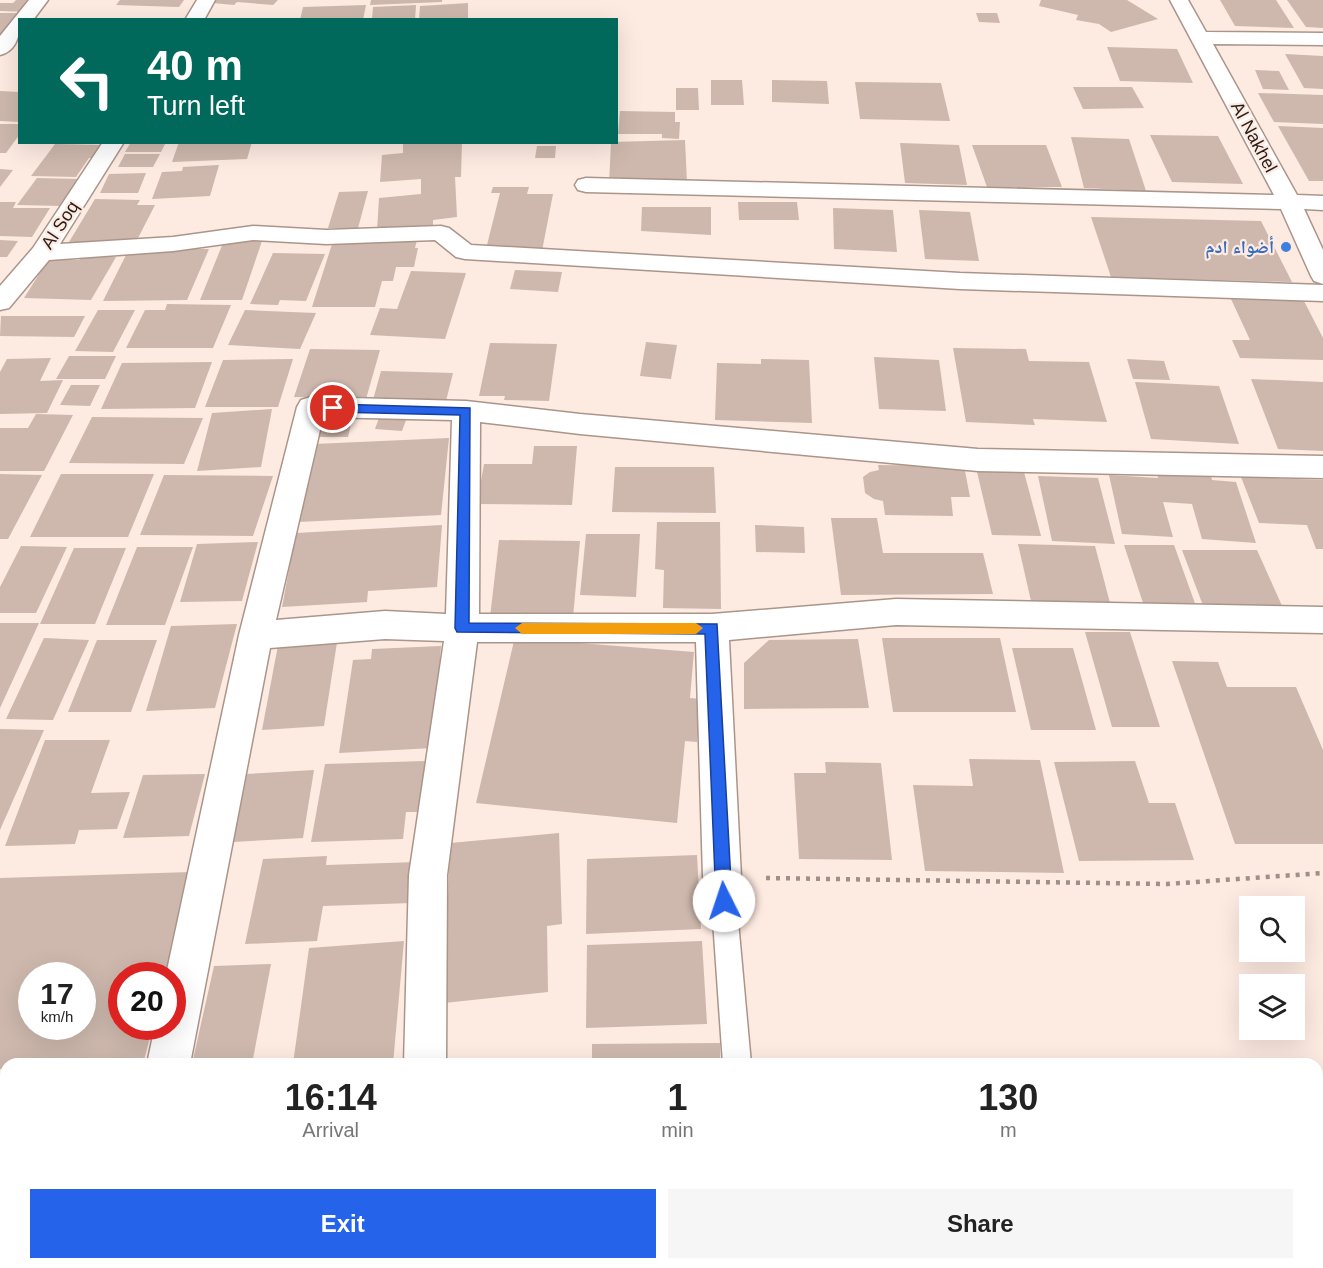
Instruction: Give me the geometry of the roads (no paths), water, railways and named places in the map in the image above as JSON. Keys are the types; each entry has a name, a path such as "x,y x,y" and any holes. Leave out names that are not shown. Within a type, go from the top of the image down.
{"street":[{"path":"25,18 39,0"},
{"path":"195,18 206,0"},
{"name":"Al Nakhel","path":"1179,0 1289,202 1323,276"},
{"path":"0,49 18,26"},
{"path":"1201,38 1323,39"},
{"name":"Al Soq","path":"0,303 42,253 113,144"},
{"path":"586,185 1323,203"},
{"path":"42,253 173,244 253,233 326,237 441,233 465,252 960,281 1323,294"},
{"path":"169,1058 256,635 311,408 466,411 580,424 978,460 1323,467"},
{"path":"425,1058 428,875 462,628 466,411"},
{"path":"256,635 385,625 462,628 712,628 896,612 1323,620"},
{"path":"712,628 722,878"}],"lane":[{"path":"722,878 737,1058"}],"place":[{"name":"أضواء ادم","path":"1286,247"}]}
